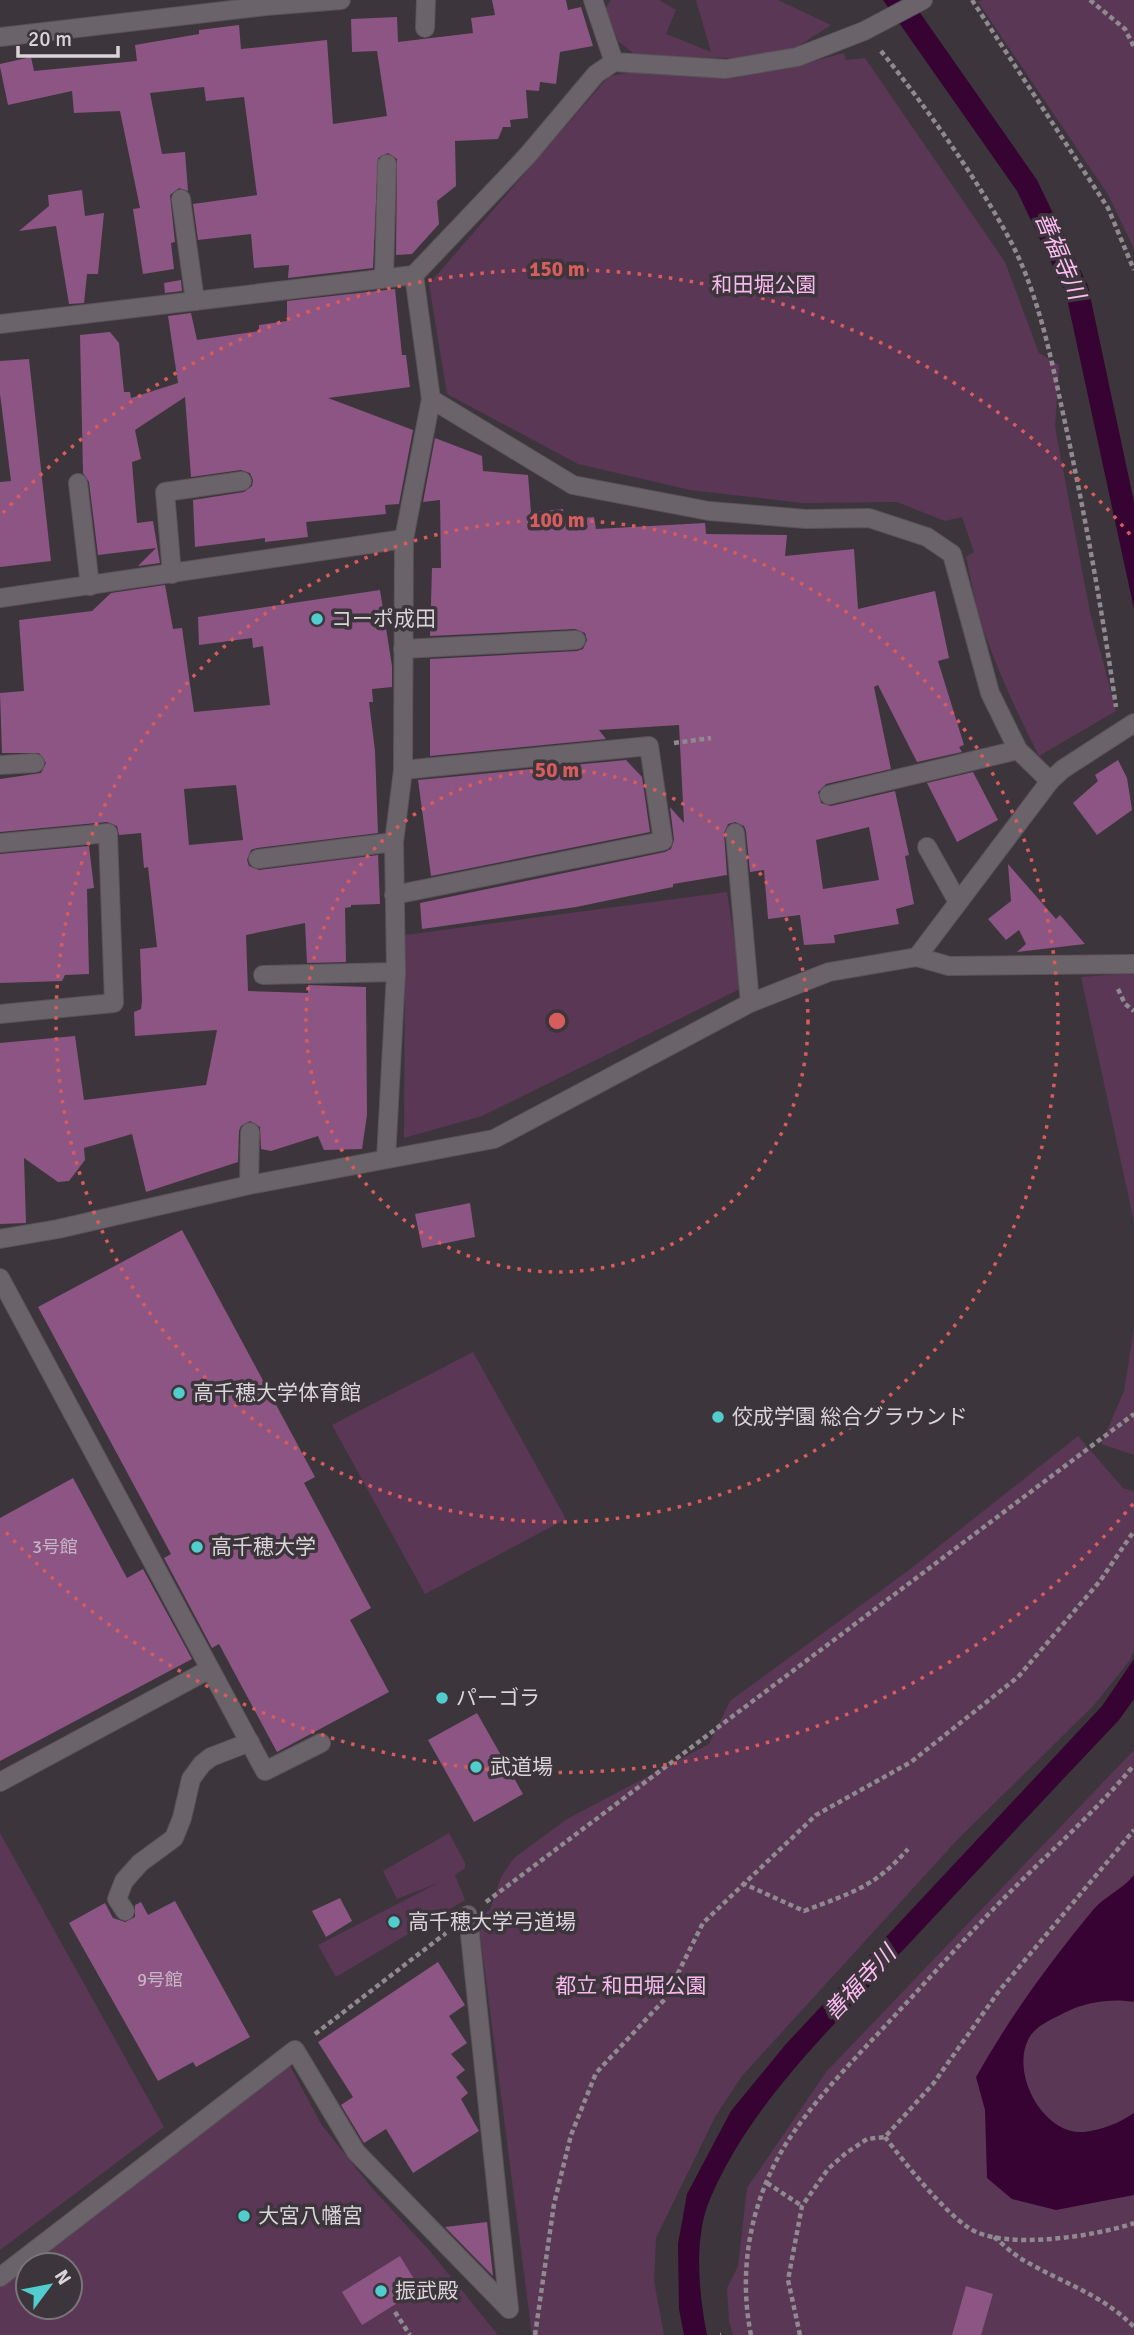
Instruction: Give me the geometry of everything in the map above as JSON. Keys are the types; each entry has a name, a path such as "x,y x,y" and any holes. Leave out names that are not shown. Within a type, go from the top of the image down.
{"street":[{"path":"0,37 266,6 341,0"},
{"path":"425,28 426,0"},
{"path":"593,0 614,62"},
{"path":"0,324 414,275 527,156 596,74 614,62 726,69 797,57 867,29 923,0"},
{"path":"384,278 387,164"},
{"path":"181,199 195,301"},
{"path":"386,1158 396,972 394,842 403,771 404,539 431,399 414,275"},
{"path":"431,399 573,485 709,511 806,519 869,518 927,537 952,554 990,693 1018,750 1050,781"},
{"path":"172,573 165,492 242,481"},
{"path":"78,483 90,586"},
{"path":"0,598 404,539"},
{"path":"403,649 576,640"},
{"path":"917,957 1050,781 1063,769 1128,727"},
{"path":"394,895 663,841 649,746 403,771"},
{"path":"828,795 1018,750"},
{"path":"0,765 35,762"},
{"path":"735,833 750,1003"},
{"path":"0,843 108,834 114,1003 0,1014"},
{"path":"258,859 394,842"},
{"path":"927,847 958,902"},
{"path":"0,1239 58,1229 249,1185 494,1139 750,1003 829,972 917,957 949,966 1134,964"},
{"path":"263,975 396,972"},
{"path":"249,1185 250,1132"},
{"path":"0,1278 265,1771 321,1743"},
{"path":"0,1782 210,1669"},
{"path":"125,1911 117,1899 124,1881 140,1863 173,1838 182,1818 191,1779 211,1757 250,1742"},
{"path":"0,2277 295,2050 356,2152 509,2309 468,1915"}],"path":[{"path":"971,0 1108,208 1134,270"},
{"path":"1090,0 1125,29 1134,47"},
{"path":"867,29 928,113 1010,241 1032,292 1049,350 1103,619 1128,727"},
{"path":"649,746 711,738"},
{"path":"295,2050 468,1915 1134,1414"},
{"path":"535,2335 554,2204 571,2135 596,2073 665,1999 703,1923 816,1815 911,1762 1018,1677 1100,1581 1134,1531"},
{"path":"751,2335 744,2302 747,2249 767,2183 784,2147 829,2087 1015,1886 1108,1797 1134,1765"},
{"path":"800,2335 788,2280 802,2206 828,2169 846,2152 867,2139 885,2137 933,2084 999,1991 1134,1830"},
{"path":"742,1883 804,1911 866,1888 888,1871 908,1849"},
{"path":"885,2137 970,2229 1023,2240 1118,2229 1134,2223"},
{"path":"767,2183 802,2206"},
{"path":"994,2236 1025,2261 1073,2283 1116,2309 1134,2327"},
{"path":"395,2312 410,2335"}],"green space":[{"path":"611,0 659,0 676,10 666,34 711,52 696,0 778,0 831,25 794,49 732,58 638,57 618,41 605,9"},
{"path":"1134,0 1134,249 1109,196 978,2"},
{"name":"和田堀公園","path":"844,53 846,60 865,58 1005,262 1039,353 1059,365 1055,427 1090,612 1116,711 1039,756 1017,712 983,627 966,557 974,552 962,517 945,521 897,502 802,503 690,490 578,464 447,394 429,284 609,76 660,68 728,76 788,68"},
{"path":"727,892 742,988 482,1116 404,1138 405,935"},
{"path":"1134,973 1134,1222 1081,977"},
{"path":"1134,1328 1134,1455 1101,1444 1124,1391"},
{"path":"473,1352 566,1519 425,1594 332,1425"},
{"name":"都立 和田堀公園","path":"1078,1436 1123,1488 1134,1491 1134,1650 1130,1660 1094,1705 958,1839 742,2076 715,2117 656,2238 654,2281 664,2335 532,2335 478,1918 490,1910 501,1877 514,1858 567,1819 709,1744 730,1701 909,1570"},
{"path":"1134,1750 1134,2335 733,2335 729,2322 727,2288 738,2266 747,2188 826,2072"},
{"path":"0,1833 164,2127 0,2250"},
{"name":"高千穂大学弓道場","path":"449,1833 465,1863 465,1868 455,1875 465,1900 336,1977 318,1945 438,1883 397,1899 383,1871"},
{"name":"大宮八幡宮","path":"289,2064 321,2124 371,2187 429,2250 498,2335 0,2335 0,2286 14,2275 14,2321 84,2321 84,2251 46,2251"}],"water":[{"name":"善福寺川","path":"883,0 911,0 1037,180 1088,286 1134,502 1134,609 1066,294 1017,191"},
{"name":"善福寺川","path":"1134,1659 1134,1699 1119,1720 814,2046 746,2133 726,2165 710,2199 701,2231 699,2267 707,2335 684,2335 679,2309 678,2244 687,2194 731,2111 786,2044 1102,1706"},
{"path":"1134,1875 1134,2002 1117,2000 1090,2003 1045,2023 1035,2030 1028,2040 1024,2069 1034,2100 1056,2124 1069,2130 1097,2130 1134,2113 1134,2195 1056,2210 1012,2199 987,2178 985,2110 976,2077 1016,2012 1061,1950 1093,1910"}],"building":[{"path":"492,0 566,0 568,10 581,7 593,46 560,52 556,84 540,82 539,91 526,90 528,118 510,120 511,127 503,127 498,139 455,141 456,186 437,201 439,224 412,254 396,255 397,159 388,153 378,158 373,268 288,278 289,265 254,268 251,234 198,240 193,204 257,195 244,97 206,101 204,87 150,93 162,154 185,152 188,191 179,188 170,195 175,242 171,243 174,269 143,274 133,209 140,208 120,111 74,113 72,91 8,105 0,67 0,64 31,57 34,71 137,61 135,45 199,34 199,30 239,25 241,49 327,40 333,124 387,116 377,51 352,52 351,19 397,17 398,42 473,33 471,18 495,15"},
{"path":"82,190 85,216 104,213 98,274 87,274 84,303 69,304 56,226 19,231 49,206 48,195"},
{"path":"181,280 182,291 165,293 164,283"},
{"path":"395,289 402,355 406,355 410,387 328,398 413,430 399,504 385,505 386,514 306,522 308,537 265,542 265,538 195,547 193,500 244,492 252,486 253,480 250,473 241,470 191,477 185,397 135,430 141,459 132,462 137,523 153,521 160,563 138,566 156,548 98,555 89,482 83,473 80,335 110,332 119,343 124,392 130,392 131,398 178,383 168,316 191,313 197,340 259,331 259,325 287,321 287,301"},
{"path":"29,359 51,561 0,567 0,482 11,481 0,394 0,361"},
{"path":"435,438 482,456 483,471 528,475 531,512 563,509 564,520 594,517 596,529 705,523 706,534 787,535 785,556 854,549 858,609 935,591 949,658 938,661 964,745 959,747 962,752 917,762 878,685 874,687 891,769 826,784 818,792 821,803 831,806 895,791 909,855 905,856 914,904 896,909 899,924 834,935 835,943 804,945 800,915 768,919 764,870 750,872 746,831 744,826 735,822 728,824 724,833 727,875 673,884 673,887 576,907 422,929 420,903 665,852 671,849 674,840 670,807 684,823 679,725 599,730 606,739 430,756 430,659 577,651 583,649 587,640 585,633 575,629 430,636 432,568 441,568 440,500 423,502","holes":["869,827 879,880 823,889 816,840"]},
{"path":"165,585 173,629 182,628 194,712 270,705 263,646 253,648 252,638 199,645 198,617 380,590 392,666 392,687 372,689 373,702 369,702 375,751 378,833 257,848 251,850 247,860 249,866 259,870 378,855 380,904 351,905 345,908 346,962 307,963 305,923 246,935 248,991 308,993 308,985 366,987 367,1115 362,1149 324,1150 318,1136 271,1151 261,1149 260,1127 250,1121 241,1126 239,1131 238,1162 146,1192 132,1134 84,1148 85,1160 69,1181 58,1182 24,1158 26,1223 0,1224 0,1043 75,1036 84,1100 206,1085 217,1030 135,1036 134,1012 141,1009 142,1001 140,949 157,947 148,867 144,868 141,833 119,835 117,826 107,822 0,832 0,779 41,773 46,763 39,753 2,753 0,693 24,691 19,620 92,611 111,593","holes":["236,785 243,840 189,845 184,789"]},
{"path":"626,760 642,777 650,832 431,876 418,780"},
{"path":"1118,760 1127,778 1132,810 1097,835 1073,803 1098,781 1095,775"},
{"path":"973,772 998,820 957,842 927,783"},
{"path":"89,846 94,888 87,889 89,974 65,975 62,981 0,983 0,854"},
{"path":"1008,864 1056,919 1060,915 1085,944 1017,952 1026,944 1019,930 1006,940 988,919 1011,901"},
{"path":"470,1203 475,1237 422,1248 415,1214"},
{"path":"182,1230 315,1477 304,1483 371,1608 350,1620 389,1692 277,1752 219,1644 212,1648 164,1558 171,1554 38,1307"},
{"path":"73,1478 127,1578 143,1569 192,1659 0,1761 0,1518"},
{"name":"武道場","path":"477,1713 523,1794 474,1822 428,1740"},
{"path":"340,1898 352,1921 326,1937 312,1911"},
{"path":"175,1901 250,2037 196,2067 193,2062 158,2081 69,1923 105,1903 113,1918 125,1922 135,1917 135,1905 141,1902 148,1915"},
{"path":"438,1962 465,2005 449,2016 467,2043 451,2054 465,2070 456,2077 468,2093 461,2099 479,2131 413,2173 386,2129 364,2143 341,2105 353,2097 318,2042"},
{"path":"487,2222 493,2276 445,2227"},
{"name":"振武殿","path":"400,2256 420,2289 362,2325 342,2292"},
{"path":"966,2286 993,2294 981,2335 952,2335"}],"place":[{"name":"コーポ成田","path":"317,619"},
{"name":"高千穂大学体育館","path":"179,1393"},
{"name":"佼成学園 総合グラウンド","path":"718,1417"},
{"name":"高千穂大学","path":"197,1547"},
{"name":"パーゴラ","path":"442,1698"},
{"name":"武道場","path":"476,1767"},
{"name":"高千穂大学弓道場","path":"394,1922"},
{"name":"大宮八幡宮","path":"244,2216"},
{"name":"振武殿","path":"381,2291"}]}
